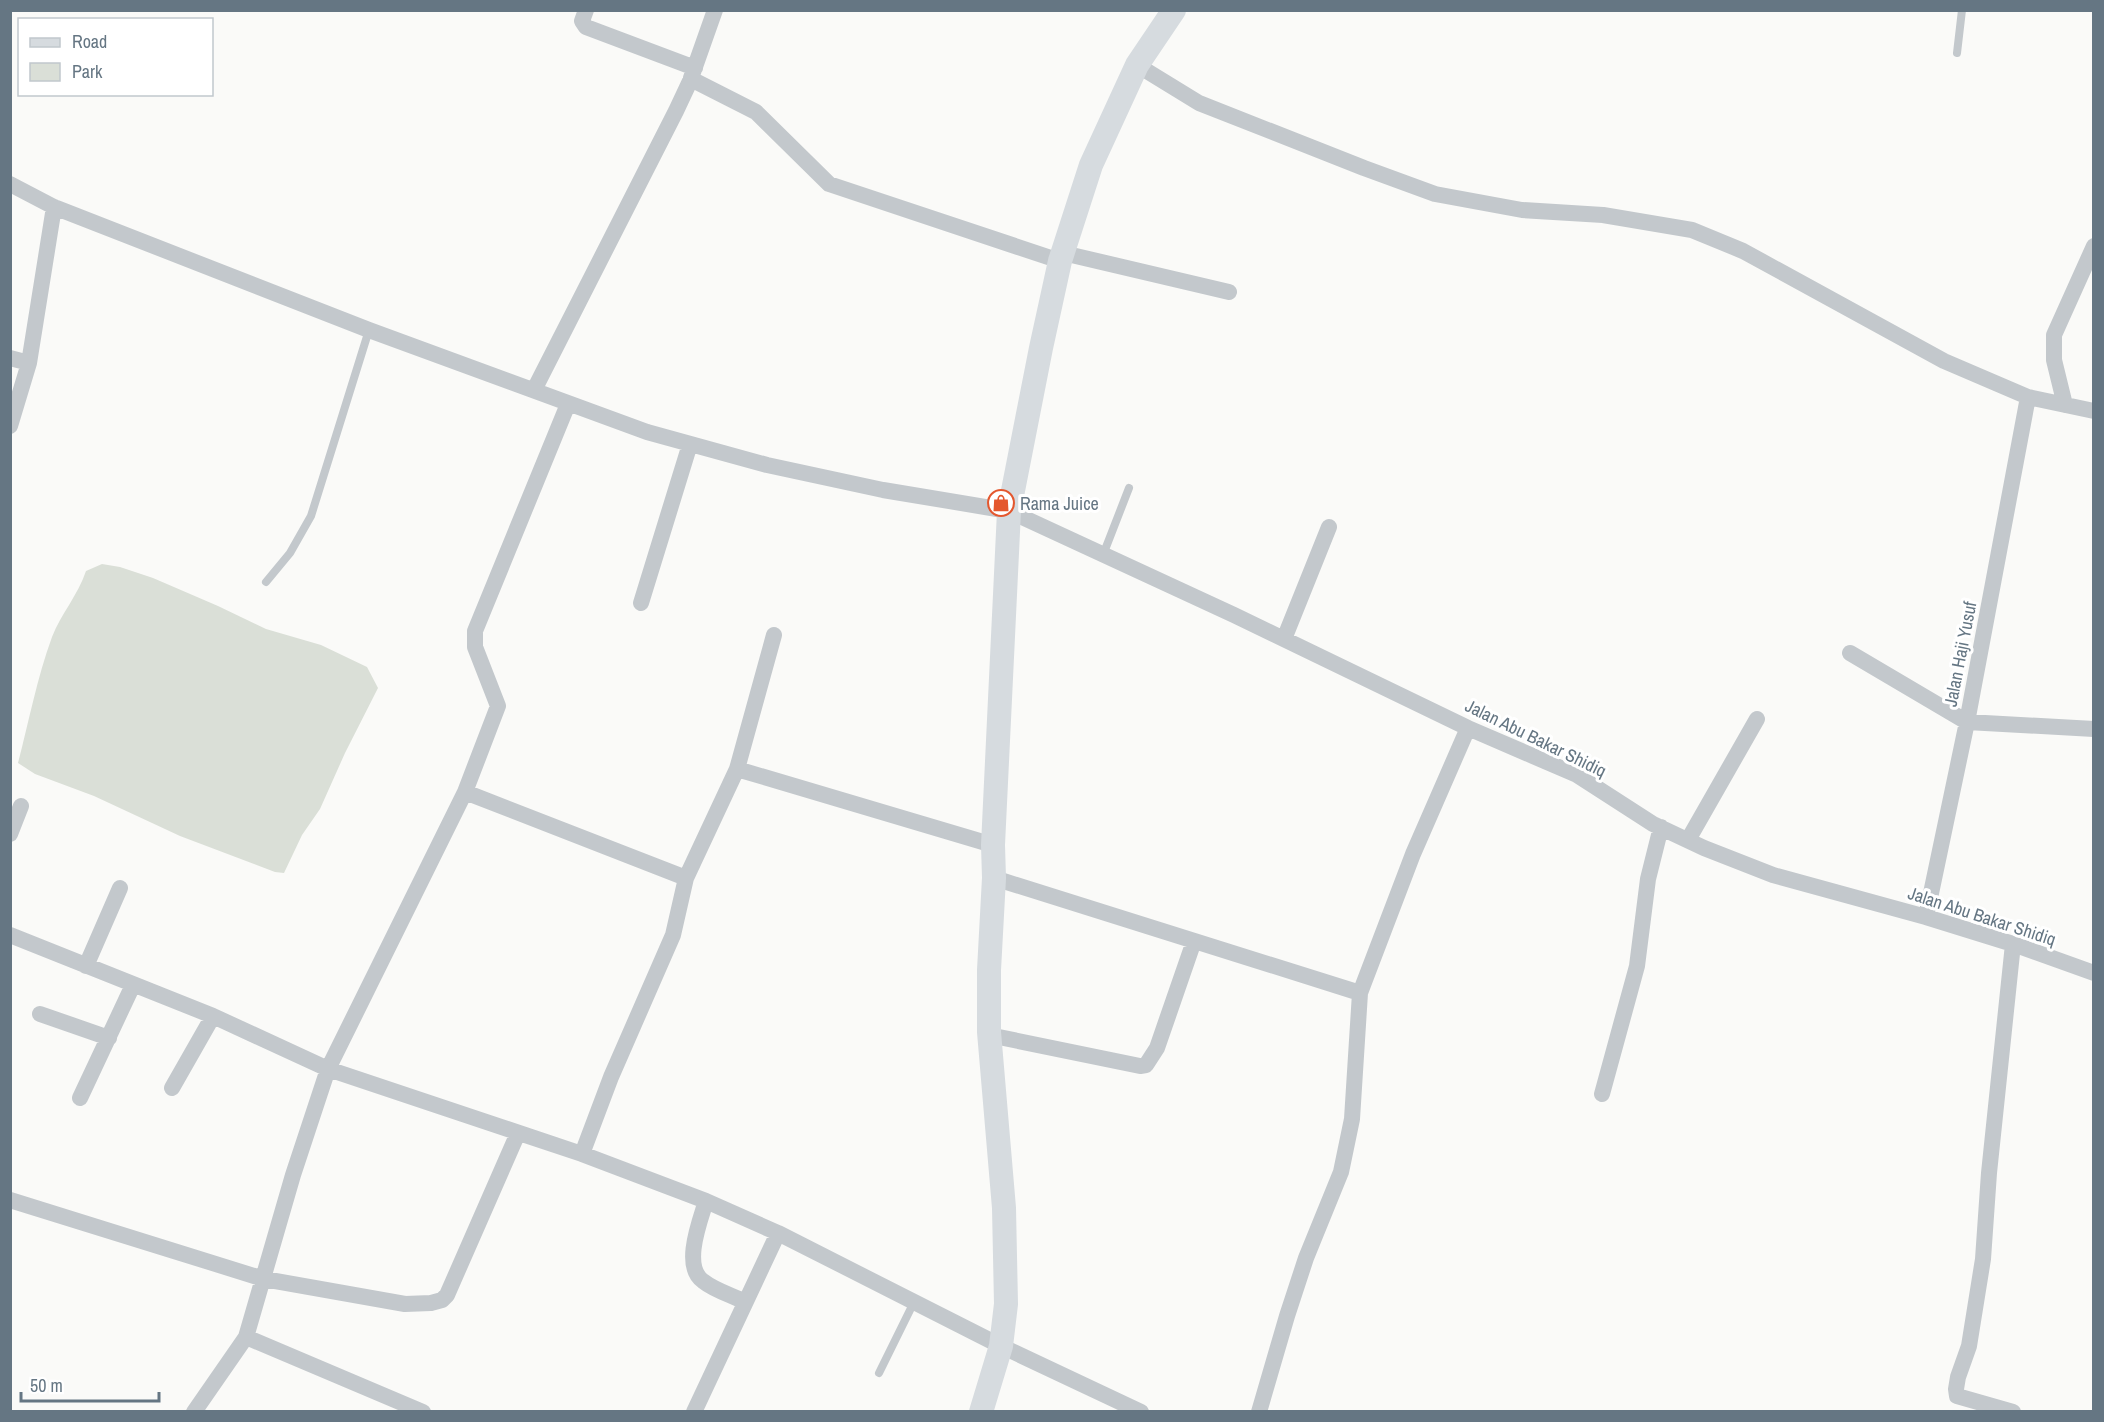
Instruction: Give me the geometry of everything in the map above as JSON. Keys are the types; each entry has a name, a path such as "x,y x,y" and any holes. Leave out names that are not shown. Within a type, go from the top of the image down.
{"street":[{"path":"585,10 582,21 586,27 693,73 756,112 829,184 1061,257 1229,292"},
{"path":"534,390 693,73 716,10"},
{"path":"981,1412 1001,1346 1006,1304 1004,1208 989,1035 989,970 1009,512 1061,257 1091,165 1137,65 1170,12"},
{"path":"1137,65 1199,103 1435,194 1522,210 1604,215 1692,230 1743,251 1944,361 2028,397 2094,411"},
{"name":"Jalan Abu Bakar Shidiq","path":"10,184 54,207 369,330 647,432 767,465 871,488 1009,512 1284,639 1468,728 1577,776 1661,827 1688,840 1773,875 1926,917 2013,944 2094,973"},
{"path":"10,426 29,363 54,207"},
{"path":"2065,405 2054,360 2054,335 2094,246"},
{"path":"10,358 29,363"},
{"name":"Jalan Haji Yusuf","path":"1926,917 1967,722 2028,397"},
{"path":"194,1412 246,1337 292,1175 328,1069 465,792 498,706 475,647 475,631 568,404"},
{"path":"641,603 690,444"},
{"path":"1284,639 1329,527"},
{"path":"582,1154 610,1077 673,935 686,878 737,769 774,635"},
{"path":"1850,653 1967,722 2094,729"},
{"path":"1688,840 1756,719"},
{"path":"1259,1412 1306,1258 1341,1173 1352,1119 1360,993 1413,855 1468,728"},
{"path":"737,769 993,846"},
{"path":"465,792 686,878"},
{"path":"10,834 21,806"},
{"path":"1602,1094 1637,966 1648,879 1661,827"},
{"path":"994,878 1360,993"},
{"path":"86,966 120,888"},
{"path":"10,935 213,1016 328,1069 582,1154 706,1201 778,1233 1001,1346 1141,1412"},
{"path":"989,1035 1140,1066 1146,1065 1157,1048 1194,941"},
{"path":"2013,944 1989,1173 1983,1259 1969,1346 1956,1389 1958,1396 2013,1412"},
{"path":"80,1098 134,985"},
{"path":"40,1014 109,1038"},
{"path":"172,1088 213,1016"},
{"path":"10,1200 264,1279 419,1305 442,1300 447,1295 518,1133"},
{"path":"706,1201 693,1247 698,1277 745,1302"},
{"path":"694,1412 778,1233"},
{"path":"246,1337 423,1412"}],"lane":[{"path":"1957,53 1962,10"},
{"path":"266,582 290,553 311,516 369,330"},
{"path":"1103,555 1130,488"},
{"path":"879,1373 914,1302"}],"green space":[{"path":"102,564 120,567 153,578 266,629 321,645 367,667 378,688 320,809 302,835 284,873 275,872 180,836 94,796 35,774 18,763 52,637 86,571"}],"place":[{"name":"Rama Juice","path":"1001,503"}]}
